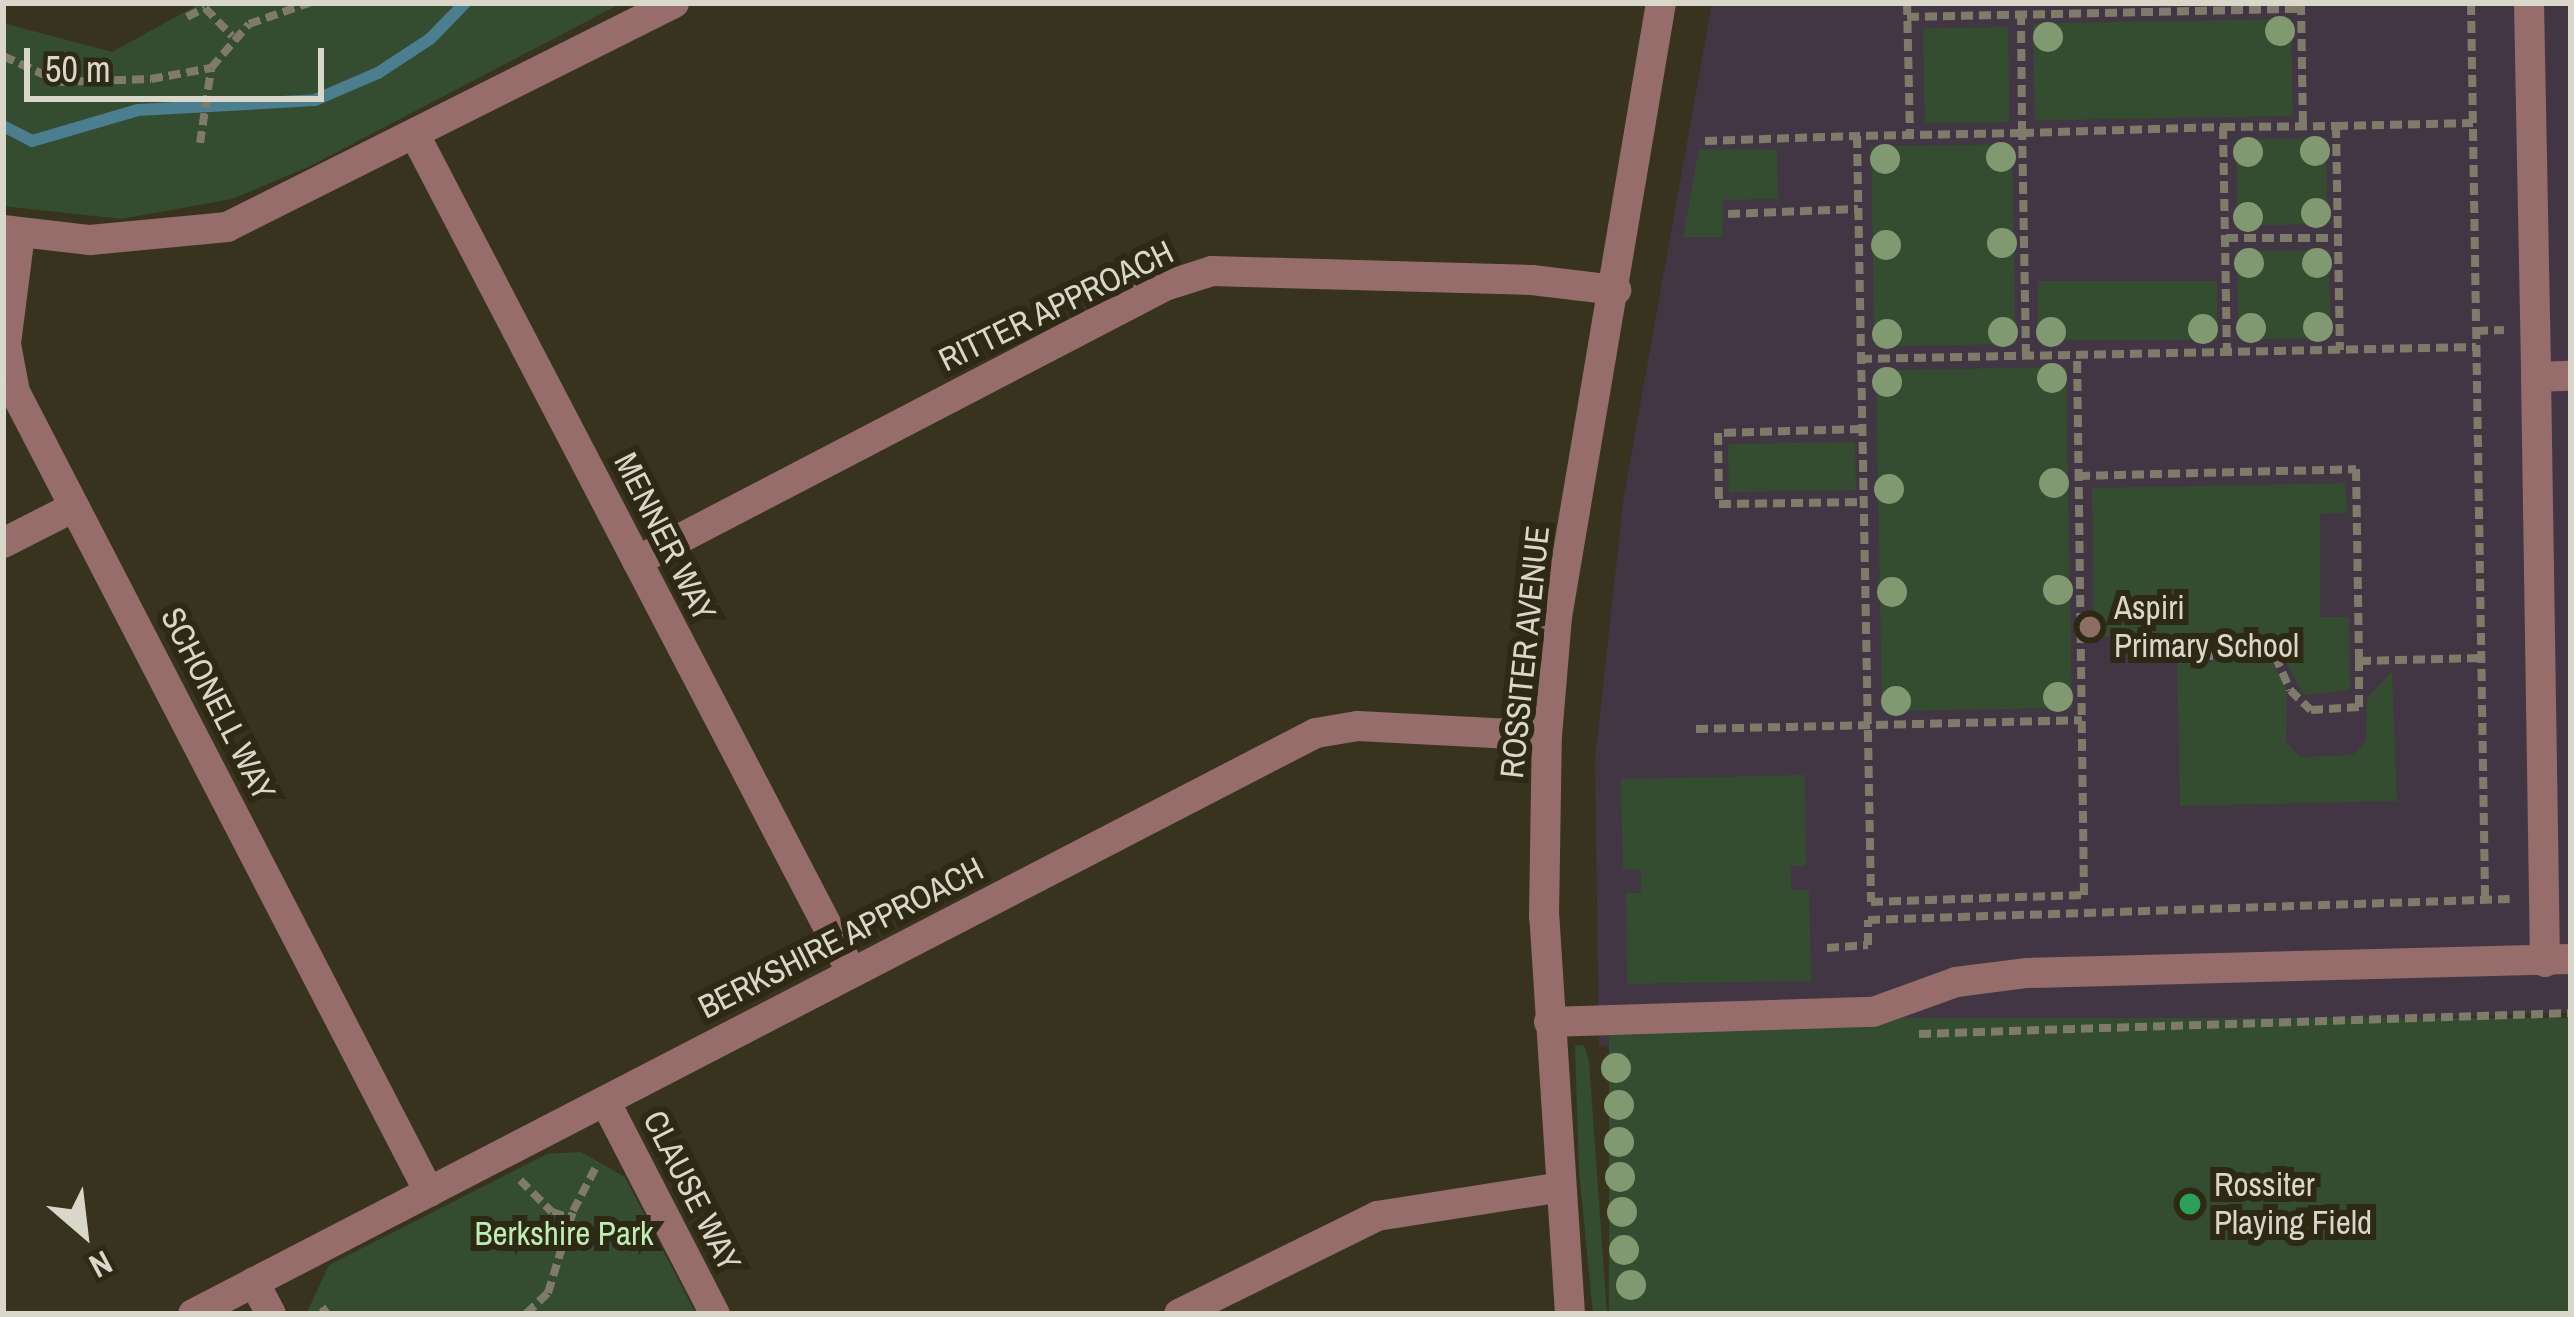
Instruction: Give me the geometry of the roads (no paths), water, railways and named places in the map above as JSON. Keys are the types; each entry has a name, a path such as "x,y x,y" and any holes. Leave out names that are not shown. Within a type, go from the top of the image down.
{"street":[{"path":"12,232 141,239 227,227 674,3"},
{"name":"ROSSITER AVENUE","path":"1570,1314 1556,1188 1549,1022 1547,736 1557,617 1616,290 1660,3"},
{"path":"1549,1022 1873,1012 1956,982 2027,973 2558,960 2544,899 2529,3"},
{"name":"MENNER WAY","path":"415,135 852,973"},
{"name":"SCHONELL WAY","path":"12,232 6,344 10,373 74,507 429,1192"},
{"name":"RITTER APPROACH","path":"637,561 1165,286 1212,272 1532,280 1616,290"},
{"path":"2536,377 2571,376"},
{"path":"3,543 74,507"},
{"name":"BERKSHIRE APPROACH","path":"193,1314 1316,733 1358,726 1547,736"},
{"name":"CLAUSE WAY","path":"605,1100 715,1314"},
{"path":"1179,1314 1377,1216 1556,1188"},
{"path":"254,1282 271,1314"}],"waterway":[{"path":"3,126 32,141 138,110 315,100 378,73 430,39 465,3"}],"place":[{"name":"Aspiri Primary School","path":"2090,627"},
{"name":"Rossiter Playing Field","path":"2190,1204"}],"park label":[{"name":"Berkshire Park","path":"564,1234"}]}
